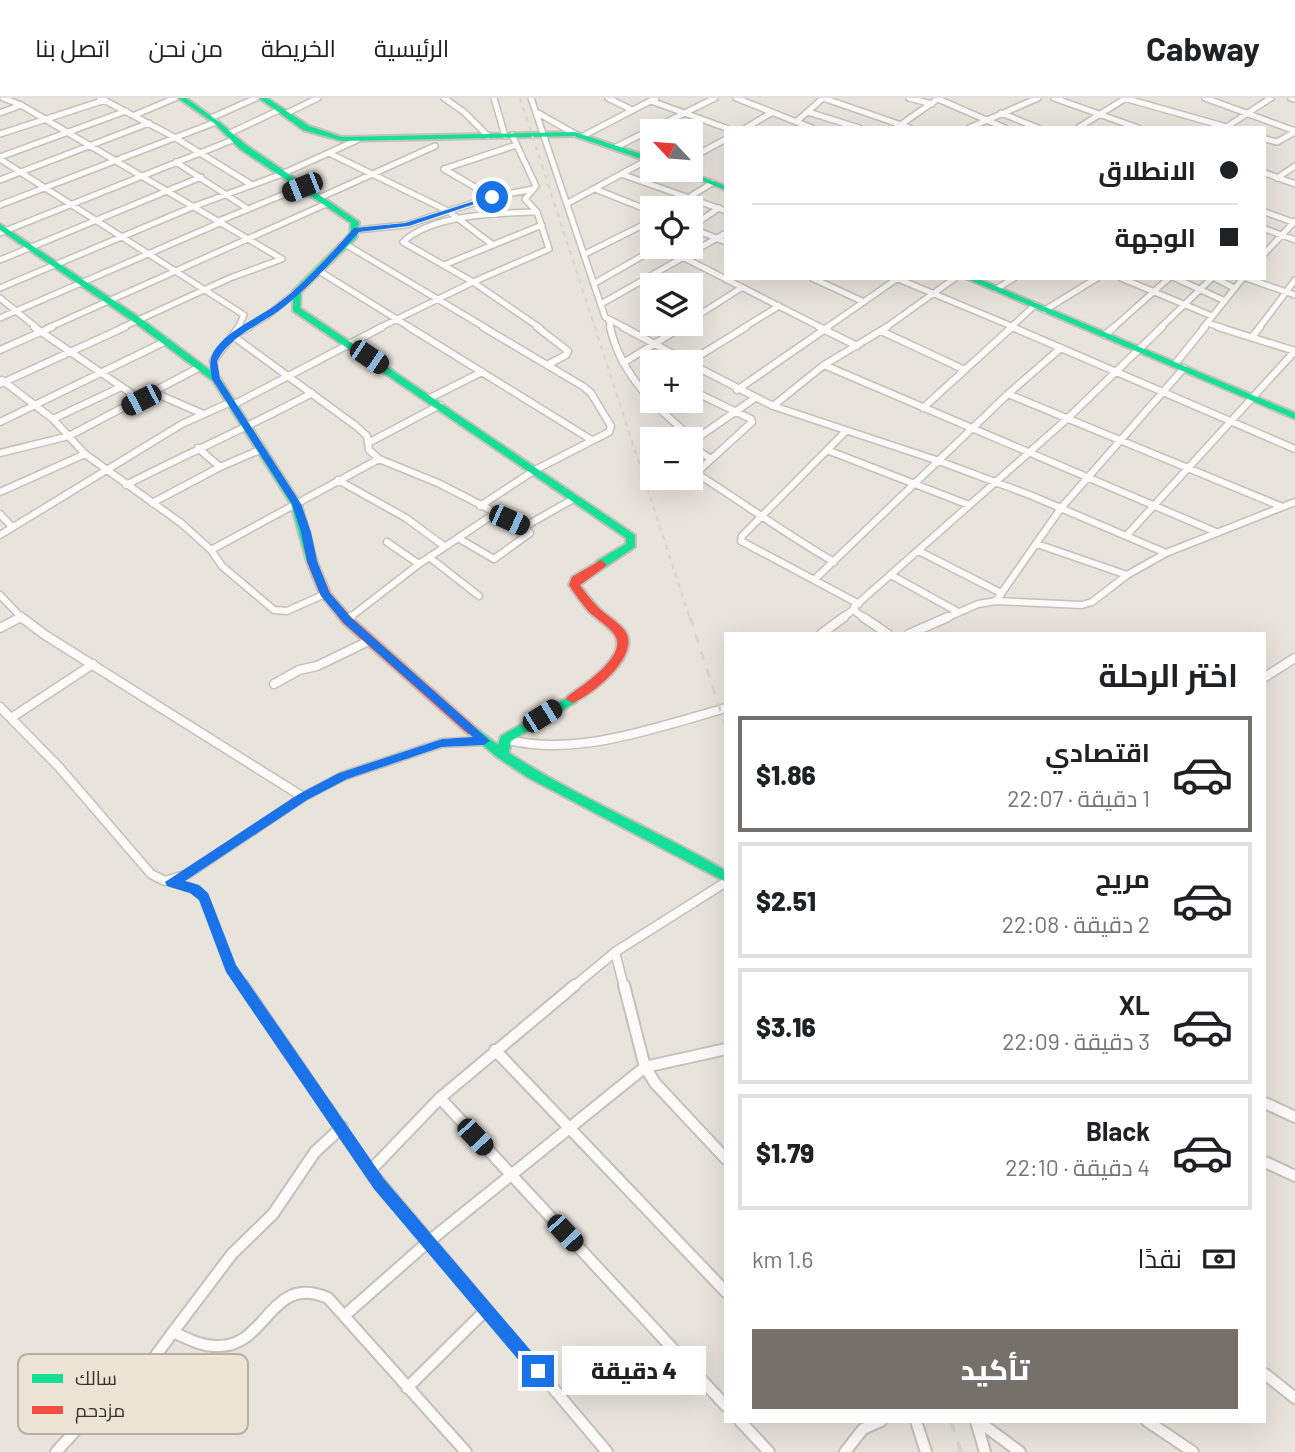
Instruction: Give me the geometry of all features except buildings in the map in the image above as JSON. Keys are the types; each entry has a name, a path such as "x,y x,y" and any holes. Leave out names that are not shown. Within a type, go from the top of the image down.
{"street":[{"path":"1,381 206,289 282,259 21,105 4,98"},
{"path":"135,115 175,98"},
{"path":"181,98 214,120 282,174 355,222 356,230 345,244 297,291 267,316 232,337"},
{"path":"0,205 174,137 256,98"},
{"path":"262,98 321,136 357,140 488,136 511,139 579,135 653,99 724,127"},
{"path":"2,230 200,153 282,112 318,98"},
{"path":"444,98 464,112 488,136"},
{"path":"0,535 109,469 167,430 201,413 232,403 439,298 546,251 550,246 537,212 525,200 536,186 511,139 494,98"},
{"path":"531,98 622,363 640,384"},
{"path":"608,98 632,110"},
{"path":"616,147 715,98"},
{"path":"736,98 807,126"},
{"path":"796,122 823,98 906,126"},
{"path":"909,98 932,104"},
{"path":"975,126 1038,98"},
{"path":"1054,98 1132,126"},
{"path":"1081,126 1125,98 1223,126"},
{"path":"1205,98 1295,132"},
{"path":"1228,126 1271,98"},
{"path":"0,134 103,99 174,137 252,185"},
{"path":"899,126 938,99 1000,126"},
{"path":"0,113 21,105"},
{"path":"0,158 126,111"},
{"path":"808,112 853,126"},
{"path":"538,113 579,135 640,156"},
{"path":"749,126 771,113"},
{"path":"1001,113 1033,126"},
{"path":"834,126 841,122"},
{"path":"0,180 149,123"},
{"path":"1266,139 1277,142 1295,132"},
{"path":"492,197 444,169 511,139"},
{"path":"0,288 195,206 282,174 357,140"},
{"path":"704,151 724,140"},
{"path":"0,350 250,239 435,146"},
{"path":"329,153 448,211 493,245"},
{"path":"0,158 244,315 232,337 213,361 216,379"},
{"path":"176,162 247,209"},
{"path":"568,203 640,165"},
{"path":"1277,177 1295,166"},
{"path":"1266,173 1295,184"},
{"path":"621,174 685,196"},
{"path":"0,260 201,177"},
{"path":"704,180 724,187"},
{"path":"690,196 712,183"},
{"path":"0,318 302,187"},
{"path":"356,230 406,225 492,197 533,189"},
{"path":"595,189 640,207"},
{"path":"703,202 724,210"},
{"path":"703,219 719,208"},
{"path":"537,212 492,214 459,220 435,226 403,239 403,242 473,282 568,351 566,355 547,365"},
{"path":"1266,212 1295,222 1266,252"},
{"path":"444,265 542,225"},
{"path":"585,254 640,226"},
{"path":"1266,229 1295,240"},
{"path":"2,230 110,301 216,379 296,504 312,561 325,594 347,620 484,741 533,775 681,849 724,878"},
{"path":"703,232 724,241"},
{"path":"703,246 724,234"},
{"path":"345,244 439,298 592,393 611,426 609,432 590,439 535,470 480,506"},
{"path":"594,283 640,258"},
{"path":"601,304 680,259"},
{"path":"688,259 724,278"},
{"path":"318,271 590,439"},
{"path":"727,280 857,346"},
{"path":"703,311 744,280"},
{"path":"816,280 864,302"},
{"path":"737,390 894,280"},
{"path":"902,280 1167,391 1295,449"},
{"path":"773,406 824,365 881,331 952,280"},
{"path":"974,280 1295,416"},
{"path":"996,289 1011,280"},
{"path":"923,408 1010,327 1040,307 1093,280"},
{"path":"1125,280 1212,316"},
{"path":"1105,335 1167,280"},
{"path":"1180,280 1225,301"},
{"path":"824,632 856,607 1067,419 1142,350 1212,280"},
{"path":"1218,280 1234,288"},
{"path":"996,601 1061,508 1167,391 1207,323 1242,280"},
{"path":"1250,280 1295,295"},
{"path":"1252,337 1284,291 1295,280"},
{"path":"297,291 296,309 535,470 633,540 623,552 576,580 574,585 587,606 621,632 625,639 623,654 599,680 505,740 503,754"},
{"path":"0,298 41,332 141,400"},
{"path":"703,355 779,306"},
{"path":"609,321 665,350"},
{"path":"1127,535 1186,467 1255,399 1295,351 1207,323"},
{"path":"881,331 965,370"},
{"path":"622,363 667,336"},
{"path":"232,337 356,426 367,436 369,450 379,459 438,482 524,527 530,534 494,559 458,538"},
{"path":"0,422 166,341"},
{"path":"815,579 1008,394 1061,348"},
{"path":"824,365 1216,531"},
{"path":"0,453 69,436 200,367"},
{"path":"703,370 773,406 939,461 1061,508 1166,553"},
{"path":"368,443 482,372"},
{"path":"1,381 53,419 85,454 181,523 211,550 222,566 274,610 288,611 325,594"},
{"path":"53,419 121,387"},
{"path":"155,393 201,413"},
{"path":"126,485 198,448 248,428 312,393"},
{"path":"1008,394 1280,506"},
{"path":"703,396 751,419 751,422 699,471 699,475 763,515 784,533 834,562"},
{"path":"703,435 755,398"},
{"path":"666,413 678,427"},
{"path":"846,430 741,541 815,579 856,607 886,632"},
{"path":"198,448 220,467"},
{"path":"152,503 220,467 262,449"},
{"path":"827,450 969,505"},
{"path":"703,452 711,459"},
{"path":"0,492 85,454"},
{"path":"211,550 379,459"},
{"path":"338,480 418,524 444,546"},
{"path":"524,527 575,498"},
{"path":"913,632 958,612 996,601 1082,605 1092,602 1127,575 1166,553 1295,502"},
{"path":"347,620 419,564 494,513"},
{"path":"0,514 12,527"},
{"path":"387,542 419,564"},
{"path":"1037,544 1127,575"},
{"path":"919,551 1001,593"},
{"path":"429,557 479,596"},
{"path":"891,575 958,612"},
{"path":"0,595 21,617 303,797"},
{"path":"0,628 21,617"},
{"path":"274,684 299,670 317,666 371,640"},
{"path":"1266,676 1295,659"},
{"path":"11,718 93,664"},
{"path":"0,707 59,767 151,874 162,882 194,889 204,897 231,968 370,1171 607,1452"},
{"path":"505,740 522,746 537,746 603,739 724,709"},
{"path":"171,882 188,874 303,797 369,766 442,743 484,741"},
{"path":"370,1171 439,1098 495,1050 615,952 724,880"},
{"path":"615,952 645,1067 655,1083 724,1156"},
{"path":"344,1316 428,1242 645,1067 724,1049"},
{"path":"495,1050 724,1290"},
{"path":"439,1098 724,1404"},
{"path":"1266,1103 1295,1117"},
{"path":"157,1354 232,1254 273,1214 299,1171 342,1127"},
{"path":"1266,1162 1295,1176"},
{"path":"173,1332 209,1346 237,1343 280,1302 293,1294 311,1289 328,1298 466,1452"},
{"path":"407,1388 486,1310"},
{"path":"1266,1375 1295,1398"},
{"path":"742,1423 769,1452"},
{"path":"917,1423 926,1452"},
{"path":"978,1423 985,1452"},
{"path":"980,1423 1020,1452"},
{"path":"1150,1423 1193,1452"},
{"path":"845,1452 859,1425"},
{"path":"56,1452 72,1434"}],"railway":[{"path":"520,98 690,619"},
{"path":"690,617 724,722"},
{"path":"952,1423 961,1452"}],"traffic: fast":[{"path":"181,98 216,122 243,147 355,222 354,235 297,291 296,309 631,537 631,545 601,564"},
{"path":"262,98 306,128 342,139 575,134 640,156"},
{"path":"704,180 724,187"},
{"path":"0,226 137,320 216,379 296,504 312,562"},
{"path":"974,280 1295,416"},
{"path":"503,754 505,739 572,699"},
{"path":"472,731 531,774 724,876"}],"traffic: jam":[{"path":"312,562 325,594 347,620 472,731"},
{"path":"572,699 608,671 621,653 621,634 592,608 574,585 576,580 601,564"}],"route":[{"path":"492,197 406,225 356,230 281,306 233,336 213,361 216,379 296,504 312,561 325,594 347,620 484,741 442,743 343,776 303,797 188,874 171,882 194,889 204,897 231,968 379,1184 538,1371"}]}
